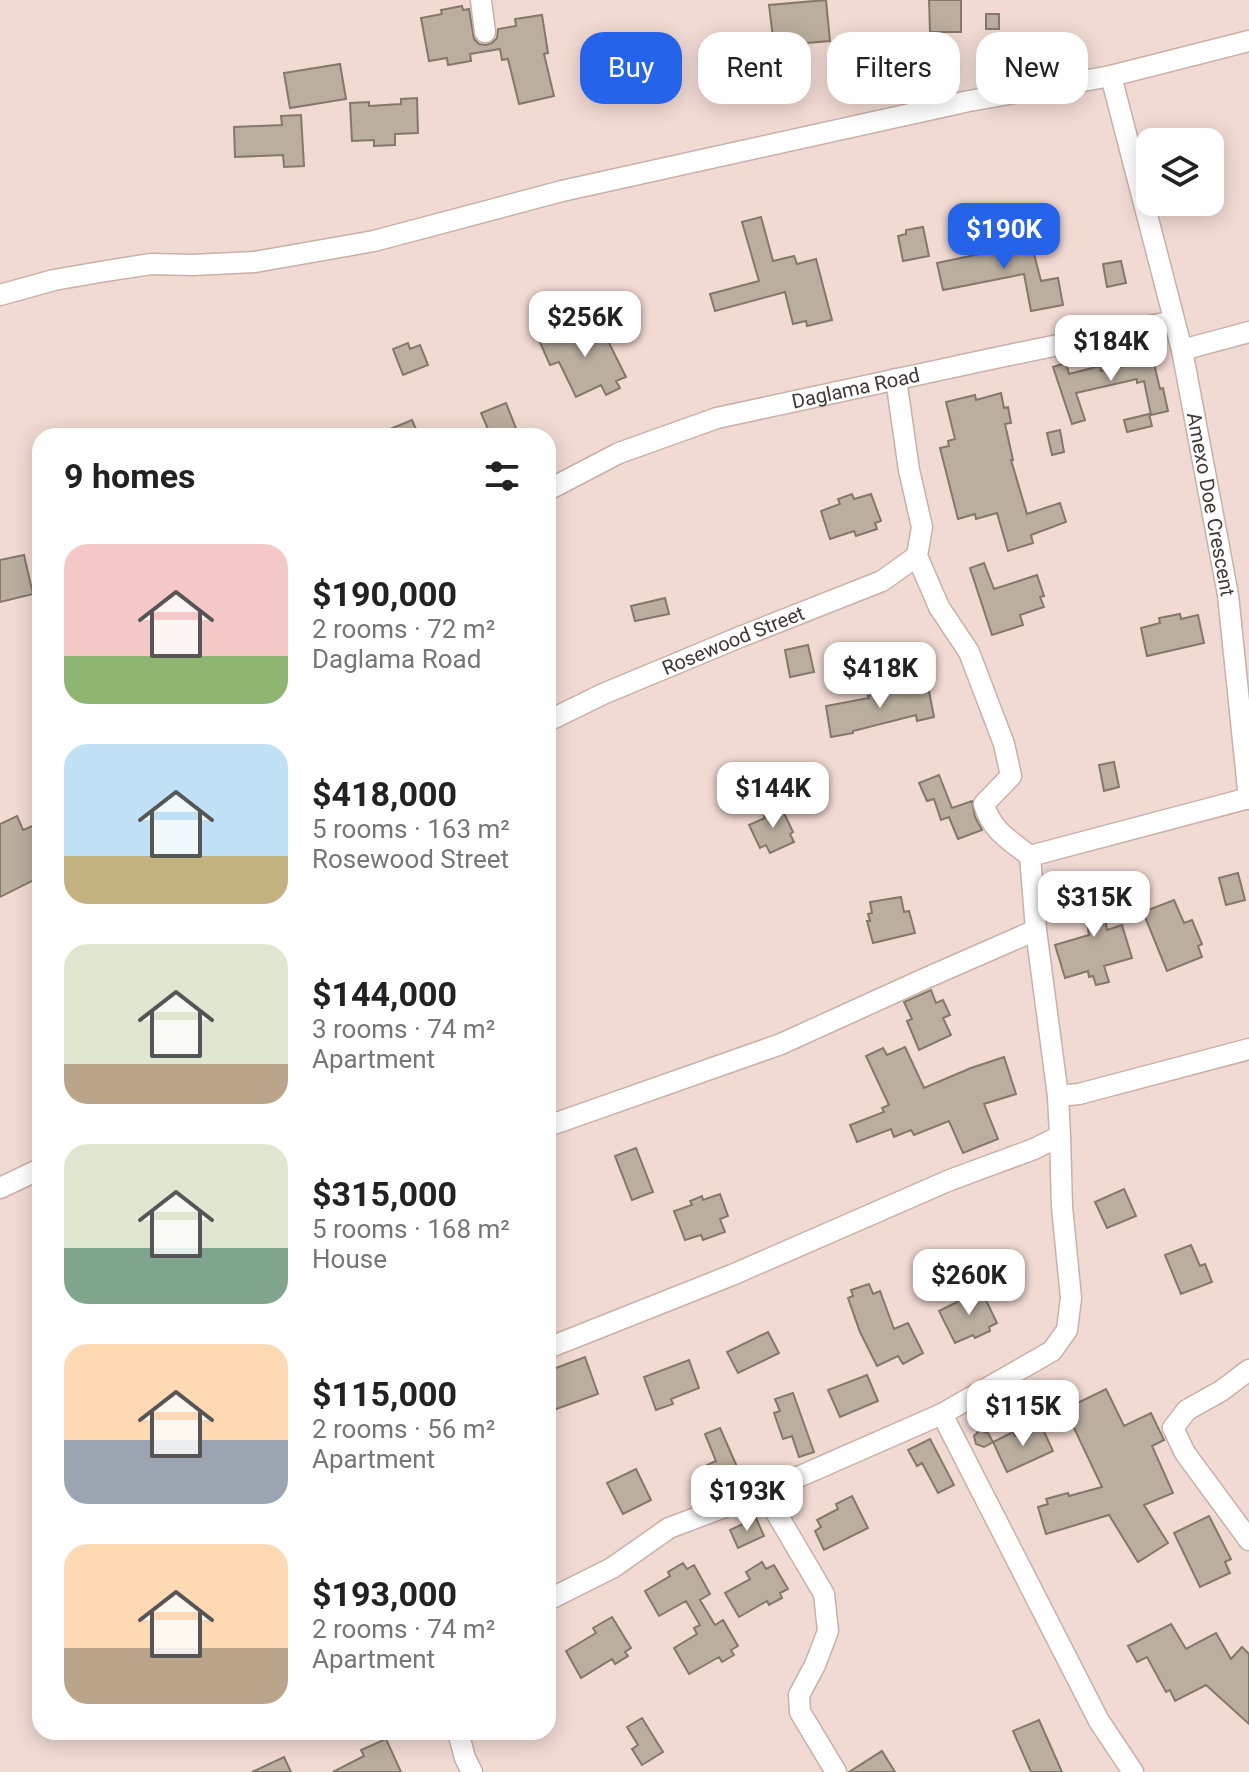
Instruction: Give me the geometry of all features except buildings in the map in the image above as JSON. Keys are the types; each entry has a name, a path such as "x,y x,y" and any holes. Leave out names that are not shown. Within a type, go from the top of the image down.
{"street":[{"path":"481,0 485,32"},
{"path":"0,295 54,280 151,264 255,262 374,241 562,191 969,101 1111,76 1249,41"},
{"name":"Amexo Doe Crescent","path":"1111,76 1182,350 1228,595 1249,798"},
{"name":"Daglama Road","path":"556,486 619,453 717,418 1174,321"},
{"path":"1182,350 1249,332"},
{"path":"556,1596 612,1568 669,1528 764,1492 942,1414 1052,1351 1067,1330 1071,1298 1062,1207 1058,1096 1036,930 1030,856 1002,835 988,818 984,804 1011,776 1004,744 969,652 939,607 917,556 922,527 909,470 896,379"},
{"name":"Rosewood Street","path":"556,717 617,688 882,581 917,556"},
{"path":"1228,595 1249,590"},
{"path":"1030,856 1249,798"},
{"path":"556,1123 781,1044 1036,930"},
{"path":"1058,1096 1079,1094 1249,1049"},
{"path":"556,1345 732,1275 950,1180 1034,1149 1060,1136"},
{"path":"0,1188 32,1173"},
{"path":"1249,1370 1221,1391 1187,1410 1173,1428 1185,1453 1249,1540"},
{"path":"942,1414 1099,1721 1133,1772"},
{"path":"764,1492 824,1594 828,1631 799,1695 800,1712 836,1772"},
{"path":"460,1740 472,1772"}]}
